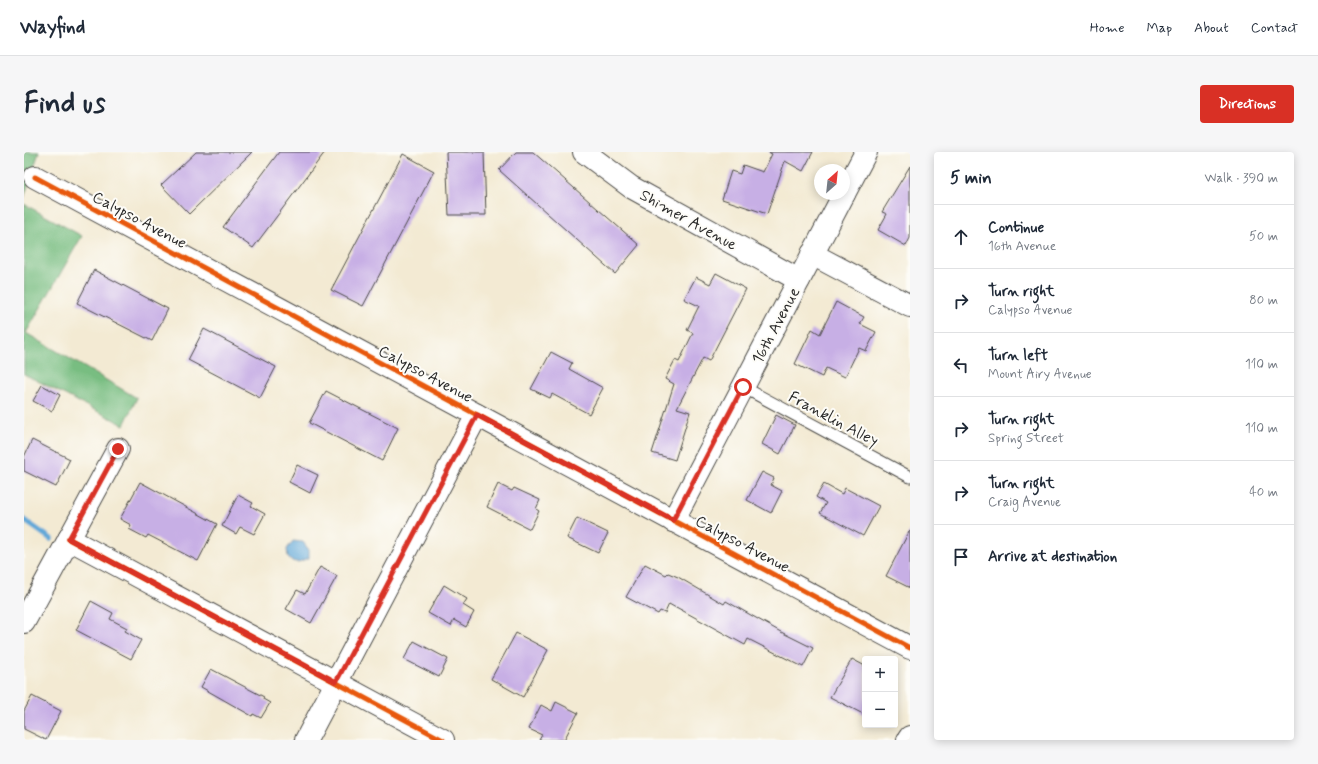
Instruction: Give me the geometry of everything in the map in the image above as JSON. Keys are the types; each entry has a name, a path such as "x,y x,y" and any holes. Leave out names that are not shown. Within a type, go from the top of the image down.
{"street":[{"name":"Shimer Avenue","path":"584,152 631,187 799,280"},
{"name":"16th Avenue","path":"850,183 866,152"},
{"name":"Calypso Avenue","path":"35,177 910,648"},
{"name":"16th Avenue","path":"673,520 841,200"},
{"path":"812,254 910,306"},
{"path":"306,740 477,415"},
{"path":"24,622 118,449"},
{"path":"69,539 443,740"}],"lane":[{"name":"Franklin Alley","path":"743,387 910,477"}],"green space":[{"path":"24,152 39,152 24,198"},
{"path":"24,204 82,236 26,333 137,398 124,425 24,374"}],"water":[{"path":"293,541 303,542 309,550 309,558 299,562 294,562 288,558 287,549"}],"building":[{"path":"196,152 252,152 189,214 161,185"},
{"path":"279,152 325,152 253,248 223,227"},
{"path":"446,152 484,152 486,215 449,215"},
{"path":"516,152 533,152 639,245 615,274 499,170"},
{"path":"768,152 813,152 803,171 785,161 767,214 722,199 731,171 740,174 743,165 763,172 772,154"},
{"path":"403,154 434,171 363,306 331,290"},
{"path":"910,166 910,238 906,246 878,230 887,214 882,212"},
{"path":"94,270 168,309 152,341 77,303"},
{"path":"716,273 746,289 709,361 703,358 677,408 690,412 675,460 652,453 674,384 665,379 675,360 679,362 693,333 687,330 699,306 684,299 696,277 710,284"},
{"path":"836,302 864,317 860,324 876,332 866,351 859,348 845,377 826,368 822,377 795,364 812,329 820,334"},
{"path":"204,329 276,367 260,398 188,360"},
{"path":"551,352 572,363 569,369 603,388 589,414 552,394 550,398 531,389"},
{"path":"42,385 60,395 52,411 33,401"},
{"path":"326,391 398,428 382,461 309,423"},
{"path":"776,415 795,425 780,454 762,444"},
{"path":"32,440 70,459 56,487 24,471 24,457"},
{"path":"297,465 318,475 310,493 289,482"},
{"path":"762,472 774,478 771,485 782,491 771,513 747,500"},
{"path":"140,482 217,524 198,561 148,535 146,538 129,529 131,525 120,519"},
{"path":"498,484 512,491 514,488 540,500 536,509 539,511 530,529 487,507"},
{"path":"824,484 842,494 845,488 879,506 863,536 820,513 826,503 816,497"},
{"path":"238,495 253,503 251,506 265,514 254,534 240,527 236,534 222,526"},
{"path":"577,518 608,533 598,553 567,538"},
{"path":"910,530 910,588 886,576"},
{"path":"645,564 666,575 668,573 678,577 724,604 726,601 779,631 813,648 803,667 748,639 745,645 669,604 665,613 660,611 658,614 626,597"},
{"path":"320,567 337,576 311,623 286,609 297,590 305,594"},
{"path":"444,585 467,599 463,605 474,612 466,627 454,620 451,626 428,613"},
{"path":"91,601 113,613 110,619 127,628 125,631 141,640 131,659 76,630"},
{"path":"516,633 548,650 523,697 491,679"},
{"path":"414,641 448,659 439,677 404,659"},
{"path":"852,659 862,664 862,713 830,697"},
{"path":"211,669 264,697 263,699 270,703 261,718 253,714 252,716 201,687"},
{"path":"32,696 61,711 46,740 24,729 24,711"},
{"path":"556,702 578,713 564,740 539,740 542,735 529,729 541,705 552,711"}],"waterway":[{"path":"24,520 51,539"}],"cycle path":[{"path":"35,177 910,648"},
{"path":"69,539 443,740"}],"route":[{"path":"118,449 69,539 336,682 405,554 477,415 673,520 743,387"}]}
